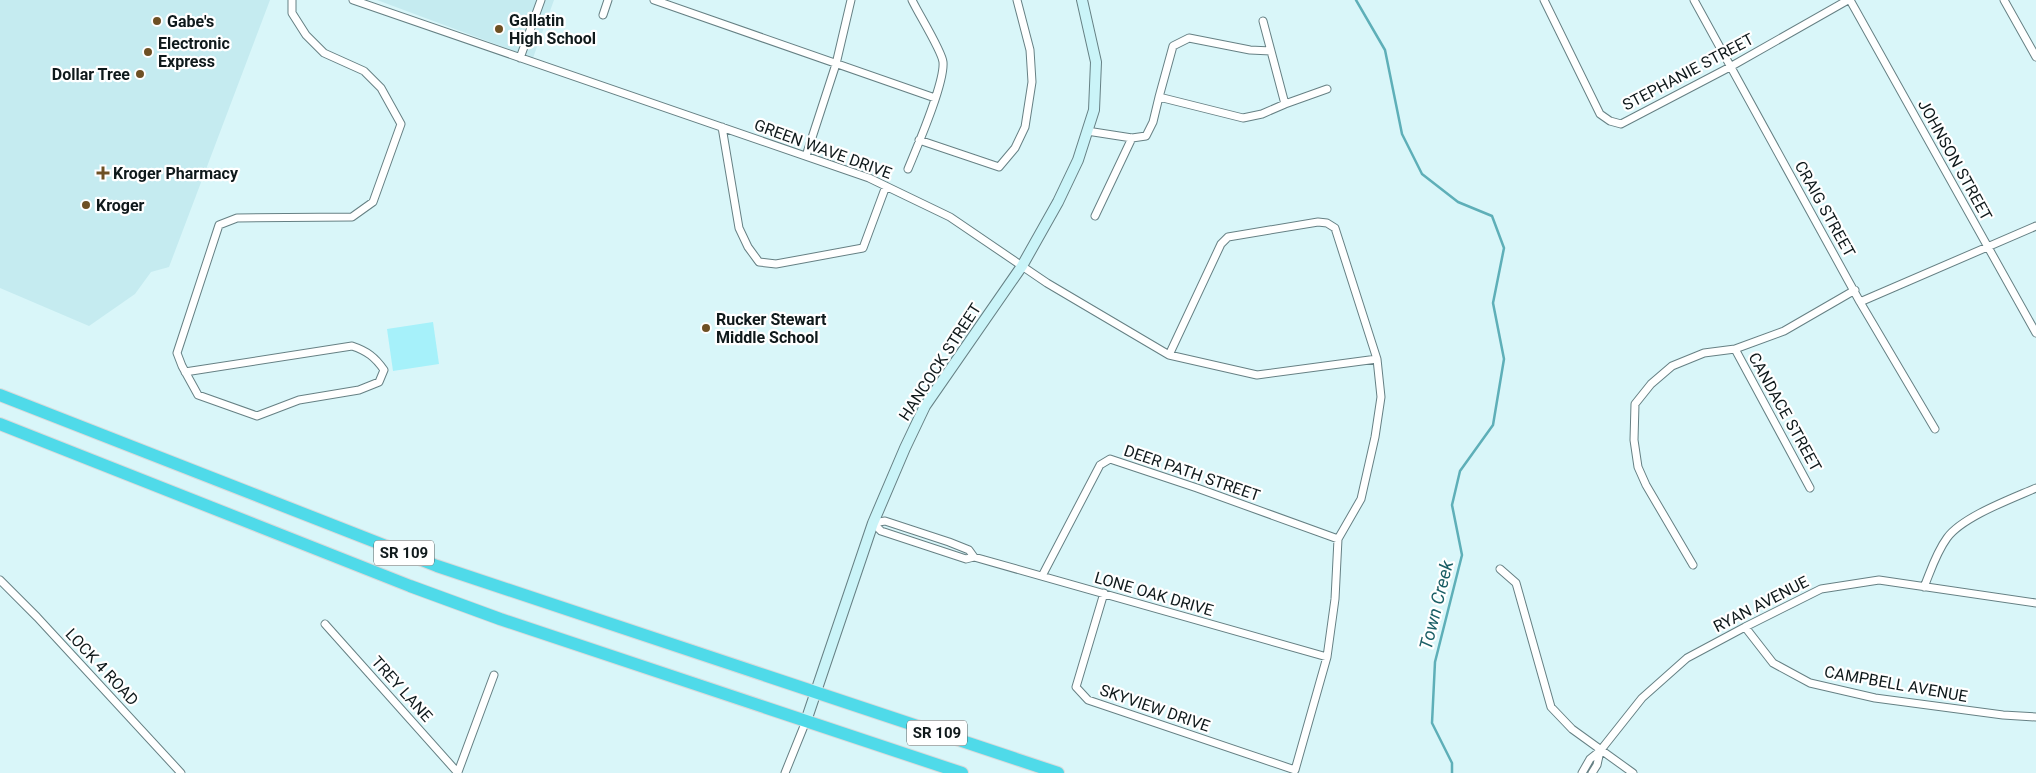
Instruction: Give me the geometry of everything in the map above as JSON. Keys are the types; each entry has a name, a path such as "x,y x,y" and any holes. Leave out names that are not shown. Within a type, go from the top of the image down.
{"highway":[{"name":"SR 109","path":"0,395 437,566 1058,773"},
{"name":"SR 109","path":"0,424 410,586 500,619 962,773"}],"street":[{"path":"185,372 352,346 366,351 377,359 384,370 379,382 366,387 299,400 257,416 198,395 185,372 177,353 218,225 237,218 352,217 373,202 401,124 380,88 364,71 324,53 306,35 292,13 292,0"},
{"name":"GREEN WAVE DRIVE","path":"352,0 869,178 950,217 1022,266 1169,355 1257,375 1377,360"},
{"path":"520,58 541,0"},
{"path":"603,15 608,0"},
{"path":"654,0 935,98"},
{"path":"806,156 836,64 851,0"},
{"path":"908,169 935,98 942,74 943,61 912,0"},
{"path":"919,140 998,167 1015,148 1026,127 1032,82 1030,50 1017,0"},
{"name":"HANCOCK STREET","path":"785,773 806,721 873,523 905,448 926,406 1022,266 1058,202 1078,160 1094,110 1096,62 1082,0"},
{"name":"STEPHANIE STREET","path":"1544,0 1600,114 1610,121 1621,124 1730,67 1849,0"},
{"name":"CRAIG STREET","path":"1694,0 1860,302 1935,429"},
{"name":"JOHNSON STREET","path":"1849,0 2036,333"},
{"path":"2004,0 2036,57"},
{"path":"1263,20 1285,104"},
{"path":"1087,131 1132,138 1146,136 1153,122 1173,46 1189,38 1250,50 1271,51"},
{"path":"1160,97 1243,118 1262,114 1327,89"},
{"path":"722,127 739,228 748,247 759,262 776,264 863,248 886,186"},
{"path":"1095,216 1132,138"},
{"path":"1169,355 1221,244 1228,237 1318,222 1327,223 1335,228 1377,360 1381,397 1370,464 1361,499 1338,539 1335,598 1327,657"},
{"path":"1860,302 2036,226"},
{"path":"1694,565 1646,485 1638,467 1634,440 1635,404 1651,384 1672,366 1704,352 1735,349 1784,331 1855,290"},
{"name":"CANDACE STREET","path":"1735,349 1810,488"},
{"name":"DEER PATH STREET","path":"1042,576 1100,465 1110,459 1338,539"},
{"path":"1924,587 1937,554 1947,537 1962,523 2036,488"},
{"name":"LONE OAK DRIVE","path":"873,523 885,521 949,542 969,550 974,557"},
{"name":"LONE OAK DRIVE","path":"873,523 881,531 966,559 974,557 1327,657"},
{"path":"1500,569 1516,583 1551,707 1572,729 1633,773"},
{"name":"LOCK 4 ROAD","path":"0,580 34,614 181,773"},
{"name":"RYAN AVENUE","path":"1582,773 1590,759 1600,751 1642,698 1687,658 1745,626 1821,589 1879,580 2036,603"},
{"name":"SKYVIEW DRIVE","path":"1104,593 1076,687 1088,700 1295,770 1327,657"},
{"name":"TREY LANE","path":"325,624 458,773"},
{"name":"CAMPBELL AVENUE","path":"1745,626 1773,664 1810,683 1875,698 2003,715 2036,716"},
{"path":"458,773 494,674"},
{"name":"RYAN AVENUE","path":"1592,773 1597,765 1600,751"}],"shaded area":[{"path":"0,0 270,0 169,267 151,272 135,294 89,326 0,288"},
{"name":"Gallatin High School","path":"377,0 554,0 533,58"},
{"path":"433,322 439,364 393,371 387,329"}],"waterway":[{"name":"Town Creek","path":"1356,0 1385,50 1402,134 1422,174 1458,202 1492,216 1504,248 1493,303 1504,359 1493,425 1460,471 1452,505 1462,555 1435,662 1432,723 1452,763 1452,773"}],"place":[{"name":"Gabe's","path":"157,21"},
{"name":"Gallatin High School","path":"499,29"},
{"name":"Electronic Express","path":"148,52"},
{"name":"Dollar Tree","path":"140,74"},
{"name":"Kroger Pharmacy","path":"103,173"},
{"name":"Kroger","path":"86,205"},
{"name":"Rucker Stewart Middle School","path":"706,328"}]}
